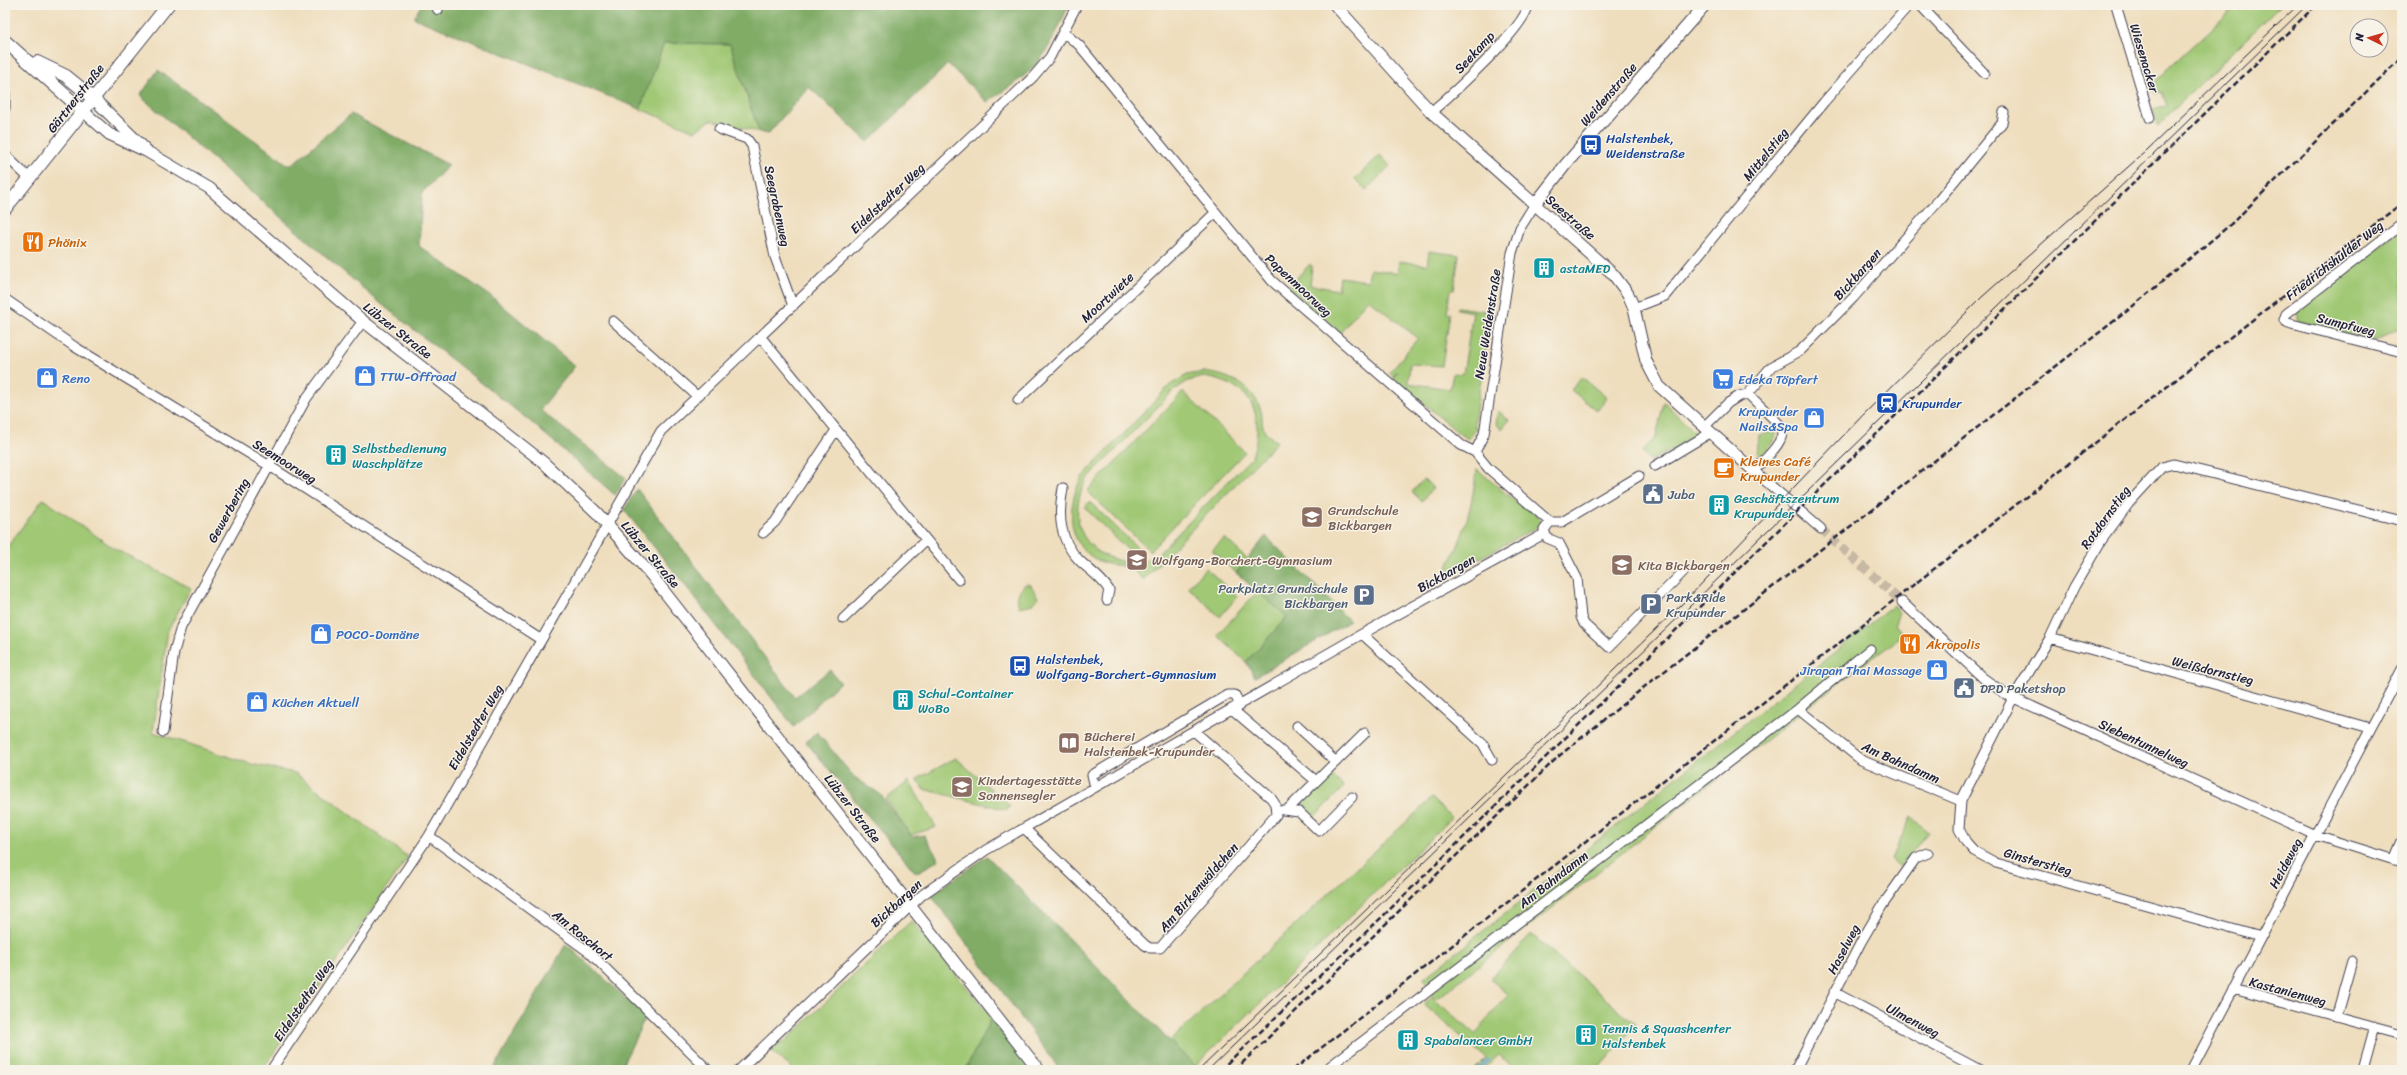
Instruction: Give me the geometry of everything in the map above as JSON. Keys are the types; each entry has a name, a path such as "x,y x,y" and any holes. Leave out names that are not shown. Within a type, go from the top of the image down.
{"main road":[{"name":"Gärtnerstraße","path":"5,209 168,5"},
{"path":"5,42 23,55 83,111"},
{"path":"23,55 66,76 93,98"}],"street":[{"name":"Eidelstedter Weg","path":"271,1070 429,836 540,639 608,525 661,431 1033,77 1050,57 1064,33 1077,5"},
{"name":"Seestraße","path":"1335,5 1431,112 1608,269 1628,294 1634,308 1646,361 1659,386 1820,529"},
{"name":"Seekamp","path":"1431,112 1481,65 1521,20 1528,5"},
{"name":"Weidenstraße","path":"1535,204 1566,164 1705,5"},
{"name":"Mittelstieg","path":"1634,308 1665,296 1824,102 1909,5"},
{"path":"1920,5 1984,74"},
{"name":"Wiesenacker","path":"2116,5 2150,118"},
{"name":"Papenmoorweg","path":"1064,33 1078,45 1092,61 1254,260 1288,295 1461,445 1475,452 1488,468 1550,522"},
{"path":"5,88 5,108"},
{"name":"Lübzer Straße","path":"93,98 146,151"},
{"name":"Lübzer Straße","path":"83,111 109,134 146,151 209,188 363,321 543,462 608,525 652,576 1039,1070"},
{"name":"Bickbargen","path":"1655,466 1707,430 1728,403 1739,396 1748,394 1771,367 1800,351 1854,297 1938,201 2002,123 2004,112"},
{"name":"Seegrabenweg","path":"719,130 747,139 752,146 775,257 793,306"},
{"path":"5,155 29,178"},
{"name":"Neue Weidenstraße","path":"1475,452 1484,434 1512,253 1520,228 1535,204"},
{"name":"Moortwiete","path":"1018,400 1215,213"},
{"name":"Friedrichshulder Weg","path":"2284,320 2286,314 2402,224"},
{"name":"Seemoorweg","path":"5,293 16,306"},
{"name":"Seemoorweg","path":"5,299 75,347 288,478 540,639"},
{"name":"Sumpfweg","path":"2284,320 2288,323 2402,352"},
{"name":"Gewerbering","path":"163,732 174,652 181,627 268,466 313,387 363,321"},
{"path":"613,321 697,396"},
{"path":"760,336 959,580"},
{"path":"1748,394 1780,424 1783,430 1782,439 1754,471"},
{"path":"763,533 775,522 836,430"},
{"name":"Rotdornstieg","path":"2013,698 2050,638 2074,587 2101,541 2128,503 2162,467 2174,464 2402,521"},
{"path":"1639,476 1562,522 1550,522 1546,525 1544,534 1550,540 1559,543 1577,578 1581,617 1584,624 1609,647 1686,570"},
{"path":"1063,488 1059,520 1065,540 1079,560 1104,581 1110,590 1107,600"},
{"name":"Bickbargen","path":"739,1070 922,895 986,850 1094,787 1237,708 1362,634 1544,534"},
{"path":"843,619 926,540"},
{"name":"Siebentunnelweg","path":"1902,602 1994,688 2013,698 2315,835 2398,861"},
{"path":"1362,634 1483,744 1492,760"},
{"name":"Weißdornstieg","path":"2050,638 2348,720 2370,728"},
{"name":"Am Bahndamm","path":"1325,1070 1798,709 1870,649"},
{"name":"Heideweg","path":"2191,1070 2402,669"},
{"path":"1094,787 1092,775 1227,695 1235,695 1237,708 1316,781"},
{"name":"Ginsterstieg","path":"2013,698 1961,801 1959,829 1966,842 1983,858 1996,863 2261,937"},
{"name":"Am Bahndamm","path":"1798,709 1861,760 1961,801"},
{"path":"1297,726 1336,762"},
{"path":"1194,731 1271,798 1276,810 1298,812 1319,831 1352,797"},
{"path":"1287,810 1365,733"},
{"name":"Am Birkenwäldchen","path":"1024,828 1145,945 1155,949 1165,944 1273,821 1276,810"},
{"name":"Am Roschort","path":"429,836 589,952 708,1070"},
{"path":"2398,861 2402,841"},
{"name":"Haselweg","path":"1795,1070 1834,992 1882,906 1916,858 1928,853"},
{"name":"Kastanienweg","path":"2336,1017 2352,961"},
{"name":"Kastanienweg","path":"2234,989 2402,1035"},
{"name":"Ulmenweg","path":"1834,992 1980,1070"},
{"path":"2363,1070 2374,1027"}],"green space":[{"path":"421,5 1069,5 1054,38 1040,60 1029,72 1005,90 987,102 948,64 868,142 809,87 768,134 759,132 730,44 664,43 640,109 414,18"},
{"path":"2237,5 2281,5 2158,125 2154,110 2167,106 2162,92 2155,94 2149,87"},
{"path":"664,43 730,44 759,132 711,120 695,131 640,109"},
{"path":"158,70 290,166 351,114 449,165 422,193 419,246 492,297 575,366 540,410 626,478 615,495 531,422 380,303 140,96"},
{"path":"1380,155 1390,166 1366,190 1355,179"},
{"path":"2402,229 2402,326 2377,341 2297,321 2297,311"},
{"path":"1429,251 1459,255 1454,290 1450,290 1447,313 1450,313 1442,366 1410,364 1408,383 1450,389 1453,373 1463,374 1473,312 1457,309 1458,307 1492,312 1474,423 1476,429 1469,439 1461,435 1393,378 1398,371 1393,376 1389,373 1418,338 1368,299 1340,333 1288,287 1310,264 1312,266 1310,285 1338,290 1340,277 1368,281 1370,269 1397,273 1399,261 1427,265"},
{"path":"1204,372 1213,373 1231,379 1246,388 1252,394 1262,413 1263,427 1265,431 1277,442 1143,580 1130,568 1097,560 1087,553 1079,544 1074,533 1072,522 1074,499 1082,477 1170,385 1187,375","holes":["1204,377 1233,386 1244,394 1251,403 1257,426 1256,441 1252,457 1158,554 1141,562 1134,563 1114,559 1091,546 1084,537 1078,515 1078,503 1081,491 1087,479 1173,391 1188,381"]},
{"path":"1582,377 1607,398 1597,411 1571,390"},
{"path":"1183,392 1245,452 1150,551 1087,491"},
{"path":"1664,402 1696,434 1696,438 1650,461 1642,451 1656,437"},
{"path":"1498,411 1509,420 1502,429 1496,424"},
{"path":"1776,431 1774,442 1760,456 1757,452 1759,435"},
{"path":"1477,469 1518,504 1533,511 1539,518 1541,525 1452,573 1447,567 1459,544 1467,520"},
{"path":"1424,479 1433,488 1422,501 1412,492"},
{"path":"637,489 795,697 830,670 840,682 794,727 685,585 624,510"},
{"path":"43,499 115,549 191,588 168,630 153,732 251,764 295,773 408,857 262,1070 5,1070 5,550"},
{"path":"1090,502 1144,554 1138,560 1084,507"},
{"path":"1266,536 1350,621 1255,677 1246,662 1287,617 1236,573"},
{"path":"1225,538 1248,560 1236,573 1212,550"},
{"path":"1206,568 1237,597 1220,617 1188,587"},
{"path":"1026,584 1031,585 1038,598 1033,604 1019,607 1018,594 1021,588"},
{"path":"1259,590 1288,617 1246,662 1217,635"},
{"path":"1894,605 1899,612 1895,624 1902,633 1893,643 1832,688 1435,1000 1475,1034 1508,994 1490,979 1531,934 1636,1025 1597,1070 1516,1070 1499,1055 1483,1070 1474,1070 1486,1058 1423,1004 1432,997 1434,999 1424,978"},
{"path":"817,732 853,776 880,794 912,837 924,835 939,860 916,873 806,742"},
{"path":"956,758 1010,806 1007,810 923,789 917,779"},
{"path":"1330,773 1344,787 1312,819 1298,805"},
{"path":"909,781 936,827 911,835 886,799"},
{"path":"1432,798 1452,818 1195,1066 1170,1041"},
{"path":"1911,817 1928,832 1900,867 1891,859"},
{"path":"987,856 1195,1066 1191,1070 1060,1070 931,895"},
{"path":"911,921 992,1017 965,1070 794,1070 770,1050 785,1041"},
{"path":"566,944 646,1016 620,1070 493,1070"},
{"path":"992,1017 1032,1070 965,1070"}],"waterway":[{"path":"1478,1070 1488,1060"}],"tunnel":[{"path":"1821,529 1902,602"}],"tram line":[{"path":"1199,1070 1684,602 1864,414 1982,297 2146,151 2298,5"},
{"path":"1208,1070 1688,608 2307,5"}],"railway":[{"path":"1220,1070 1382,917 2316,5"},
{"path":"1235,1070 1559,756 1648,684 2127,311 2231,224 2402,57"},
{"path":"1293,1070 2402,203"}],"place":[{"name":"Halstenbek, Weidenstraße","path":"1591,145"},
{"name":"Phönix","path":"33,242"},
{"name":"astaMED","path":"1544,268"},
{"name":"TTW-Offroad","path":"365,376"},
{"name":"Reno","path":"47,378"},
{"name":"Edeka Töpfert","path":"1723,379"},
{"name":"Krupunder","path":"1887,403"},
{"name":"Krupunder Nails&Spa","path":"1814,418"},
{"name":"Selbstbedienung Waschplätze","path":"336,455"},
{"name":"Kleines Café Krupunder","path":"1724,468"},
{"name":"Juba","path":"1653,494"},
{"name":"Geschäftszentrum Krupunder","path":"1719,505"},
{"name":"Grundschule Bickbargen","path":"1312,517"},
{"name":"Wolfgang-Borchert-Gymnasium","path":"1137,560"},
{"name":"Kita Bickbargen","path":"1622,565"},
{"name":"Parkplatz Grundschule Bickbargen","path":"1364,595"},
{"name":"Park&Ride Krupunder","path":"1651,604"},
{"name":"POCO-Domäne","path":"321,634"},
{"name":"Akropolis","path":"1910,644"},
{"name":"Halstenbek, Wolfgang-Borchert-Gymnasium","path":"1020,666"},
{"name":"Jirapan Thai Massage","path":"1937,670"},
{"name":"DPD Paketshop","path":"1964,688"},
{"name":"Schul-Container WoBo","path":"903,700"},
{"name":"Küchen Aktuell","path":"257,702"},
{"name":"Bücherei Halstenbek-Krupunder","path":"1069,743"},
{"name":"Kindertagesstätte Sonnensegler","path":"962,787"},
{"name":"Tennis & Squashcenter Halstenbek","path":"1586,1035"},
{"name":"Spabalancer GmbH","path":"1408,1040"}]}
